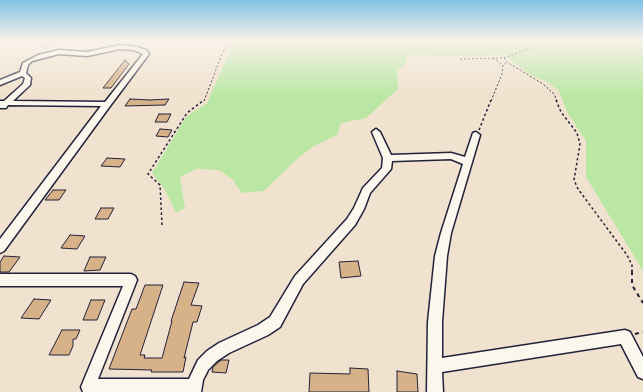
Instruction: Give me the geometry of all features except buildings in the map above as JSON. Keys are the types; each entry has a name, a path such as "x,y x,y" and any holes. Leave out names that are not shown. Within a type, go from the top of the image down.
{"street":[{"path":"23,72 25,64 34,58"},
{"path":"0,248 107,104 143,58"},
{"path":"0,83 23,72"},
{"path":"2,105 26,85 28,78 23,72"},
{"path":"2,105 107,104"},
{"path":"0,280 131,280 88,387 193,389 196,378 203,365 212,356 224,348 263,330 275,322 299,280 351,222 359,209 366,191 386,169 388,158 376,132"},
{"path":"435,392 434,366 438,283 441,256 446,233 476,135"},
{"path":"388,158 451,156 457,157 468,163"},
{"path":"434,366 625,336 643,372"}],"path":[{"path":"162,225 160,185 148,174 187,113 204,101 220,58"},
{"path":"460,59 472,58"},
{"path":"476,135 502,74 502,65 494,58"},
{"path":"504,58 507,62 549,88 554,94 561,112 573,126 580,144 574,180 578,189 628,255 632,264 632,285 643,303"},
{"path":"502,65 507,62"}],"green space":[{"path":"227,58 407,58 406,63 397,71 398,89 366,118 341,123 337,135 314,146 297,159 264,191 242,193 232,179 219,170 196,169 180,177 185,208 176,213 165,190 152,173 186,117 207,103"},
{"path":"509,58 643,58 643,271 586,177 586,141 567,112 559,91 549,83 527,73"}]}
